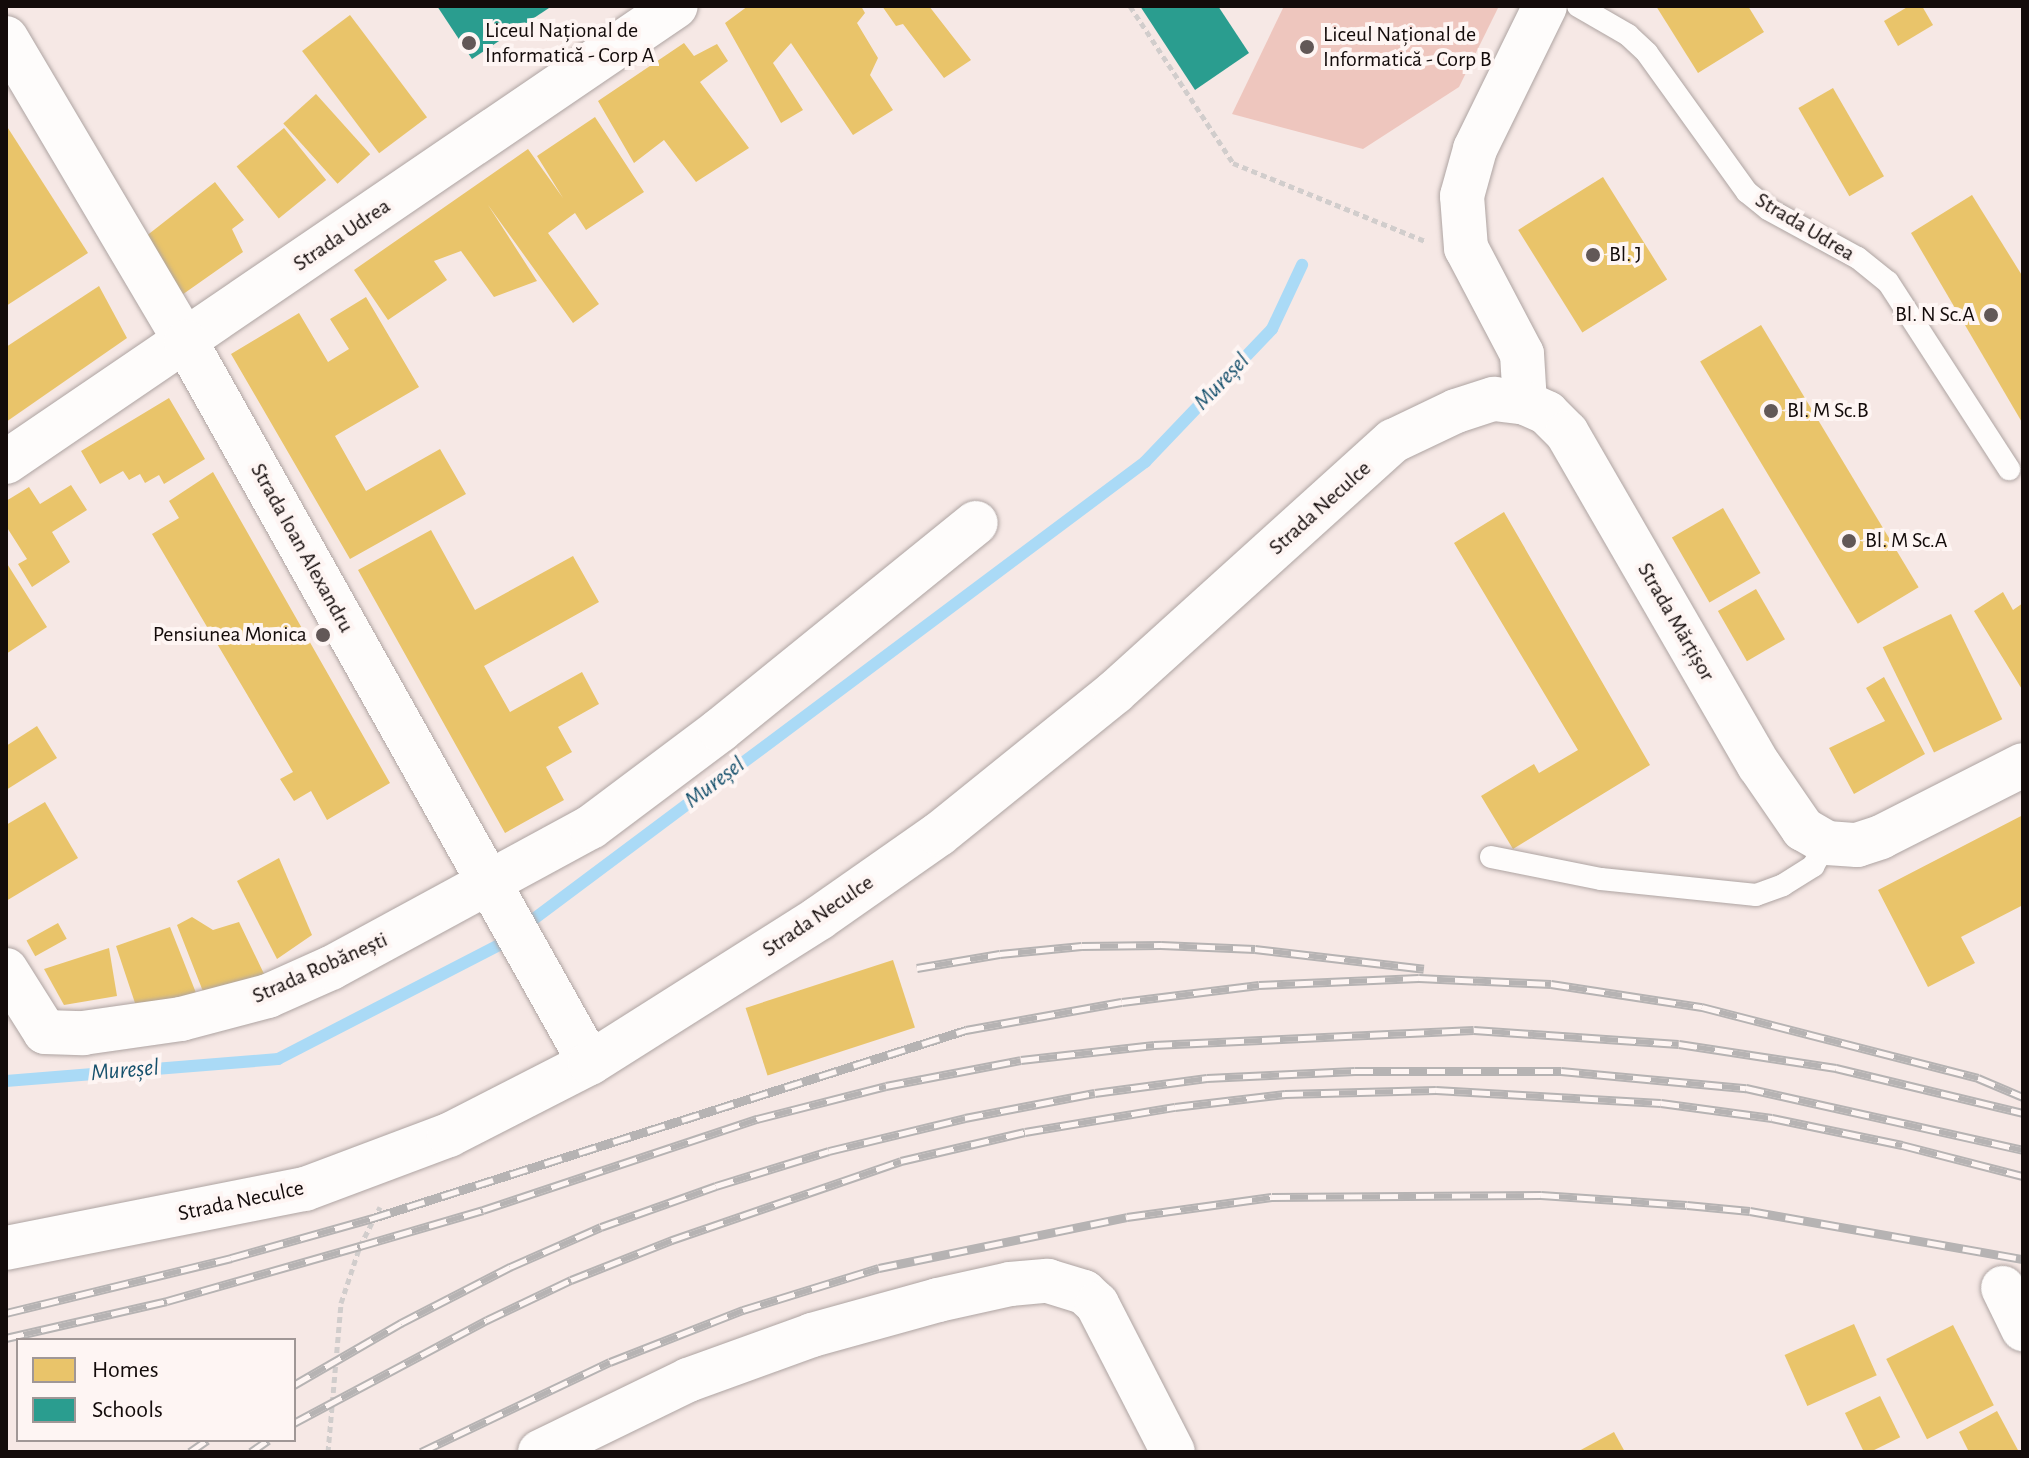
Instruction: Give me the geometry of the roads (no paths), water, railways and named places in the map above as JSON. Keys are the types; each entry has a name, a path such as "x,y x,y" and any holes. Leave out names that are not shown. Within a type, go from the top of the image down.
{"street":[{"name":"Strada Udrea","path":"6,462 676,6"},
{"path":"1525,403 1522,354 1466,248 1462,196 1468,172 1494,107 1545,6"},
{"name":"Strada Ioan Alexandru","path":"6,38 186,342 590,1063"},
{"name":"Strada Neculce","path":"6,1248 305,1189 449,1135 590,1063 819,918 939,834 1115,692 1393,441 1456,411 1494,399 1525,403"},
{"name":"Strada Mărțișor","path":"1525,403 1547,413 1567,433 1759,765 1803,829 1827,843"},
{"name":"Strada Robănești","path":"6,970 45,1032 83,1033 181,1019 268,996 331,968 490,885 591,827 720,730 976,523"},
{"path":"1827,843 1857,845 1881,837 2023,765"},
{"path":"540,1452 688,1380 812,1335 938,1300 1010,1284 1048,1281 1084,1292 1097,1304 1173,1452"},
{"path":"2003,1288 2023,1329"}],"lane":[{"name":"Strada Udrea","path":"1578,6 1628,35 1647,53 1747,192 1768,209 1858,258 1888,282 2009,469"},
{"path":"1491,857 1601,879 1756,895 1783,885 1813,866 1827,843"}],"waterway":[{"name":"Mureșel","path":"6,1081 278,1059 499,945 1145,462 1272,329 1302,265"}],"railway":[{"path":"917,968 1000,954 1082,946 1161,945 1255,949 1424,969"},
{"path":"6,1313 231,1258 373,1218 966,1030 1122,1002 1259,985 1419,978 1551,984 1702,1007 1978,1078 2023,1097"},
{"path":"6,1338 167,1301 360,1246 483,1210 757,1119 886,1086 1021,1060 1154,1045 1474,1030 1679,1044 1836,1068 2023,1113"},
{"path":"296,1384 401,1323 510,1267 601,1227 716,1186 829,1151 965,1118 1095,1093 1207,1078 1355,1071 1561,1071 1746,1088 2023,1150"},
{"path":"296,1422 487,1320 571,1280 672,1240 901,1161 1025,1132 1175,1107 1285,1094 1436,1090 1661,1103 1772,1118 1902,1145 2023,1176"},
{"path":"421,1452 610,1362 743,1310 879,1268 1127,1217 1272,1197 1541,1195 1687,1205 1750,1211 2023,1259"},
{"path":"190,1452 204,1442"},
{"path":"251,1452 265,1442"}],"place":[{"name":"Liceul Național de Informatică - Corp A","path":"469,43"},
{"name":"Liceul Național de Informatică - Corp B","path":"1307,47"},
{"name":"Bl. J","path":"1593,255"},
{"name":"Bl. N Sc.A","path":"1991,315"},
{"name":"Bl. M Sc.B","path":"1771,411"},
{"name":"Bl. M Sc.A","path":"1849,541"},
{"name":"Pensiunea Monica","path":"323,635"}]}
